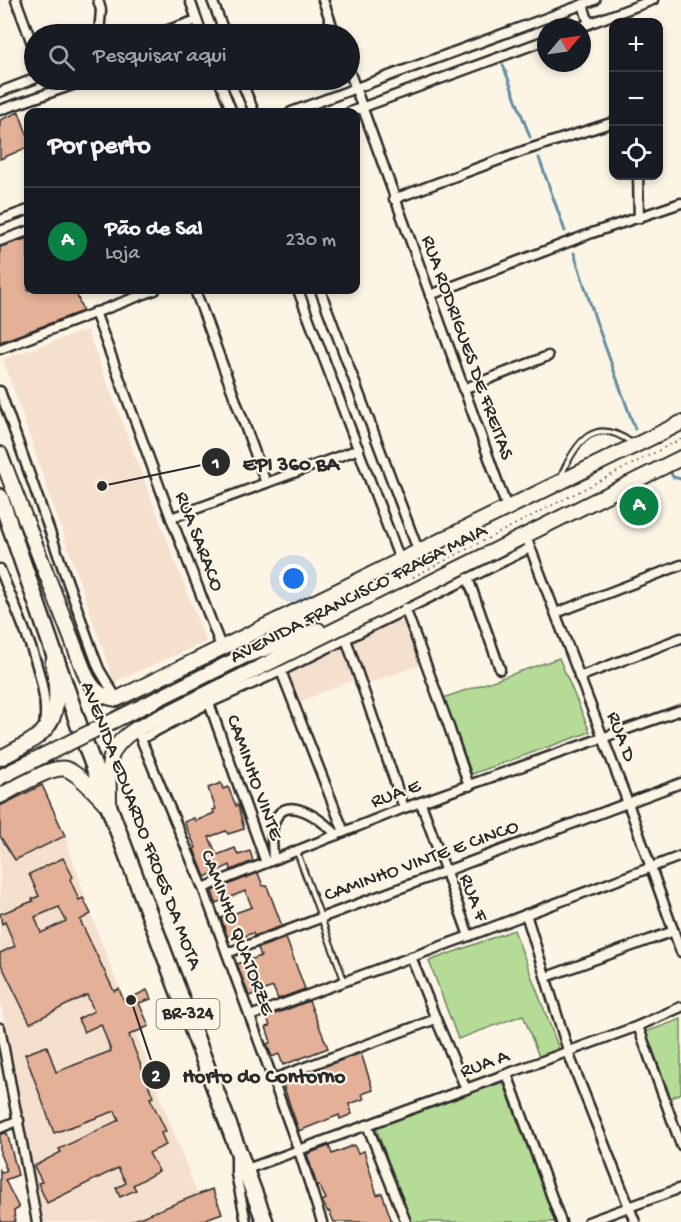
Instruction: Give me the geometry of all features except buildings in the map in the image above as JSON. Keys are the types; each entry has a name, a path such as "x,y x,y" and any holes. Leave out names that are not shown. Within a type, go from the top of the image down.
{"highway":[{"name":"AVENIDA EDUARDO FROES DA MOTA","path":"0,497 50,645 109,807 236,1139 265,1222"},
{"name":"AVENIDA EDUARDO FROES DA MOTA","path":"0,520 16,545"}],"main road":[{"name":"AVENIDA FRANCISCO FRAGA MAIA","path":"117,699 681,423"},
{"name":"AVENIDA EDUARDO FROES DA MOTA","path":"0,454 86,676 97,692 117,699"},
{"name":"AVENIDA FRANCISCO FRAGA MAIA","path":"109,807 110,755 123,738 139,734 369,612 527,541 681,458"},
{"path":"0,777 248,654 362,580"},
{"path":"248,654 369,612"},
{"path":"0,758 36,739 50,724 56,702 50,645"},
{"path":"117,699 113,712 119,723 139,734"},
{"path":"36,739 50,747 54,755 49,772"},
{"path":"0,796 49,772 65,769 74,773 109,807"}],"street":[{"path":"16,0 25,24"},
{"path":"98,0 101,10 100,24"},
{"path":"190,0 198,24"},
{"path":"212,0 221,24"},
{"path":"323,0 331,24"},
{"path":"360,86 595,0"},
{"path":"591,22 653,0"},
{"path":"583,4 584,18"},
{"path":"186,24 197,20"},
{"path":"362,108 537,43"},
{"path":"0,92 24,83"},
{"path":"0,110 58,90"},
{"path":"223,90 230,108"},
{"path":"246,90 252,108"},
{"path":"302,108 350,90"},
{"name":"RUA RODRIGUES DE FREITAS","path":"356,90 507,508"},
{"path":"394,199 523,151 609,124"},
{"path":"638,180 639,218"},
{"path":"430,295 592,233 681,203"},
{"path":"0,220 24,211"},
{"path":"0,241 24,232"},
{"path":"0,349 144,294"},
{"path":"196,294 266,483"},
{"path":"300,294 400,560"},
{"path":"322,294 418,550"},
{"name":"RUA SARACO","path":"95,312 222,649"},
{"path":"463,389 548,356"},
{"path":"0,391 97,662 117,699"},
{"path":"171,518 359,448"},
{"path":"139,734 281,671 346,639 468,578 527,541"},
{"name":"RUA D","path":"527,541 628,803 681,952"},
{"path":"556,613 681,565"},
{"path":"0,569 39,671 44,691 46,716 36,739"},
{"path":"468,578 500,669"},
{"path":"405,608 469,786"},
{"path":"579,677 681,638"},
{"path":"346,639 404,808"},
{"path":"281,671 340,834"},
{"name":"CAMINHO VINTE","path":"209,703 270,862"},
{"name":"RUA E","path":"203,888 404,808 681,710"},
{"name":"CAMINHO QUATORZE","path":"139,734 203,888 299,1151 322,1222"},
{"name":"CAMINHO VINTE E CINCO","path":"227,953 681,783"},
{"name":"RUA F","path":"421,803 469,936"},
{"path":"270,862 273,826 277,816 283,811 292,808 302,809 340,834"},
{"path":"250,1016 681,856"},
{"path":"526,914 571,1060 635,1222"},
{"path":"546,977 674,931"},
{"path":"411,957 466,1089"},
{"name":"RUA A","path":"247,1169 638,1026 681,1007"},
{"path":"273,1079 436,1019"},
{"path":"638,1026 680,1139"},
{"path":"0,1028 37,1222"},
{"path":"507,1074 561,1222"},
{"path":"0,1128 19,1120"},
{"path":"367,1125 406,1222"},
{"path":"236,1139 236,1174 246,1222"},
{"path":"588,1222 681,1188"}],"lane":[{"path":"558,483 573,451 591,434 603,430 612,432 635,446"},
{"path":"296,851 345,981"}],"path":[{"path":"413,577 681,439"}],"shaded area":[{"path":"87,330 206,642 114,682 3,359"},
{"path":"402,613 421,665 366,684 352,641"},
{"path":"344,644 356,679 297,703 286,672"},
{"path":"65,836 91,914 208,1222 44,1222 0,1001 0,838 15,861"}],"green space":[{"path":"559,658 590,732 472,774 443,698"},
{"path":"514,930 559,1049 539,1057 523,1015 458,1039 429,961"},
{"path":"681,1019 681,1093 671,1098 646,1032"},
{"path":"503,1082 555,1222 411,1222 376,1128"}],"waterway":[{"path":"503,65 530,137"},
{"path":"539,158 565,231"},
{"path":"574,253 635,429"},
{"path":"670,471 673,477 681,479"}],"place":[{"name":"EPI 360 BA","path":"102,486"},
{"name":"Pão de Sal","path":"639,506"},
{"name":"Horto do Contorno","path":"131,1000"}]}
